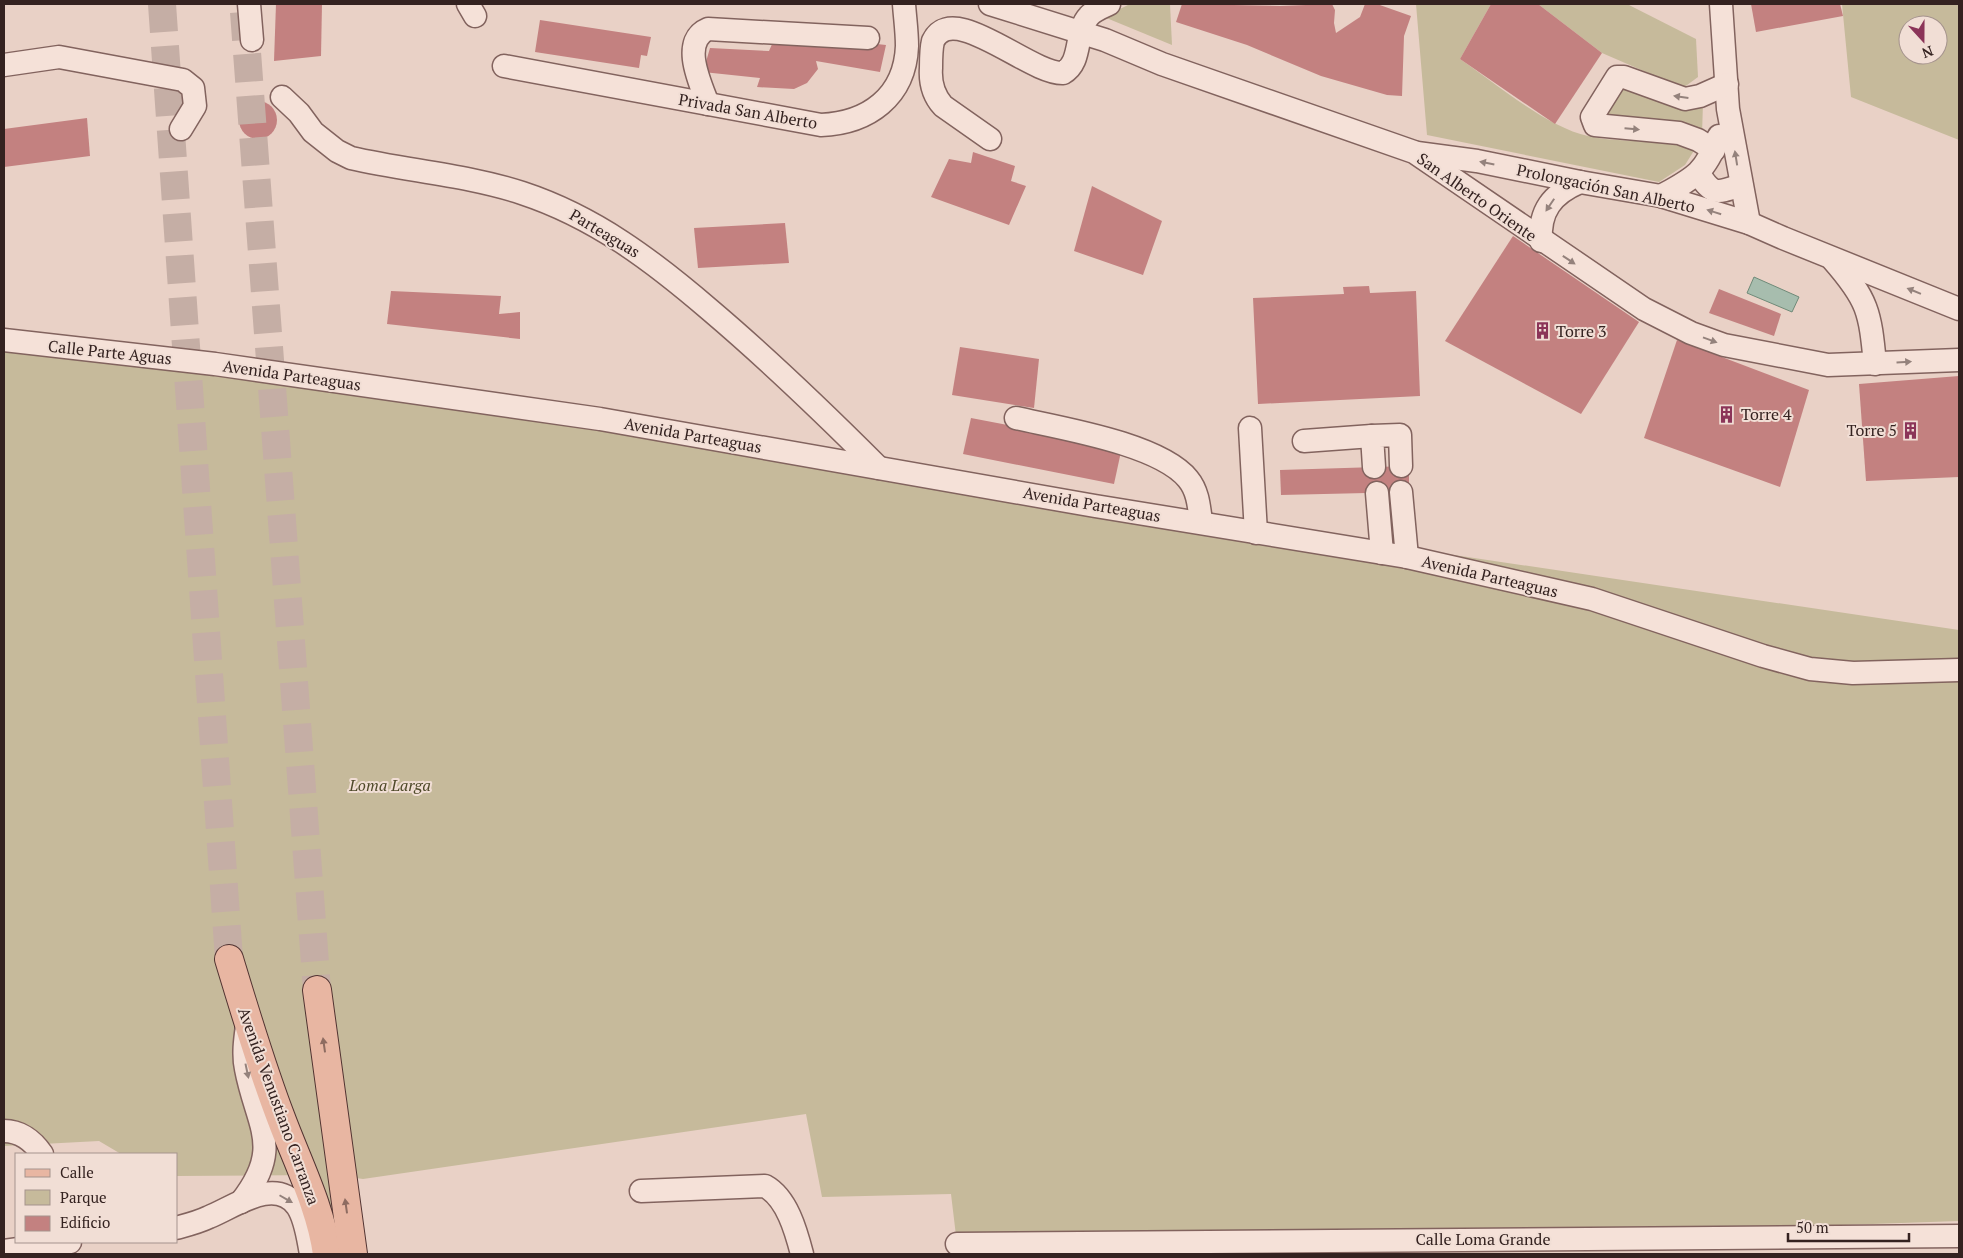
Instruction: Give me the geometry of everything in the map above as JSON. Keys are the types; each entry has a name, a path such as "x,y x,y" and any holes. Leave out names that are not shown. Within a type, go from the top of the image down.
{"main road":[{"name":"Avenida Venustiano Carranza","path":"229,959 248,1023 318,1216 327,1254"},
{"name":"Avenida Venustiano Carranza","path":"317,990 353,1254"}],"street":[{"path":"249,4 252,40"},
{"name":"Privada San Alberto","path":"504,66 821,124 855,120 872,113 890,95 898,83 907,47 904,4"},
{"name":"San Alberto Oriente","path":"990,4 1081,32 1162,64 1414,152 1541,241 1644,309 1692,333 1724,345 1814,363 1841,366 1959,360"},
{"path":"990,139 943,106 938,100 930,75 933,42 938,31 945,25 953,22 970,24 1045,68 1058,73 1067,71 1073,63 1081,32 1089,16 1109,4"},
{"path":"1722,4 1728,109 1740,185 1749,222"},
{"path":"708,104 694,62 695,42 700,32 708,29 868,38"},
{"path":"4,65 59,57 183,80 193,88 195,106 181,129"},
{"path":"1714,150 1689,136 1679,133 1595,125 1593,124 1592,117 1616,77 1624,77 1685,99 1700,96 1727,84"},
{"name":"Parteaguas","path":"282,97 299,113 313,132 337,151 352,158 469,180 521,192 571,211 613,235 656,264 728,325 802,390 879,468"},
{"path":"1661,196 1699,174 1714,150 1728,109"},
{"name":"Prolongación San Alberto","path":"1414,152 1477,161 1661,196 1749,222 1959,309"},
{"path":"1699,174 1708,187 1715,192 1740,185"},
{"path":"1541,241 1540,226 1552,200 1567,188 1580,182"},
{"path":"1831,257 1849,278 1868,309 1875,364"},
{"name":"Calle Parte Aguas","path":"4,340 215,364"},
{"name":"Avenida Parteaguas","path":"215,364 600,419 1256,533 1407,557 1592,599 1763,656 1810,669 1871,673 1959,670"},
{"path":"1016,418 1112,440 1169,462 1188,479 1196,490 1201,522"},
{"path":"1250,428 1256,533"},
{"path":"1304,441 1400,435 1400,466"},
{"path":"1372,436 1374,467"},
{"path":"1401,492 1407,557"},
{"path":"1376,493 1382,553"},
{"path":"241,1202 264,1162 265,1146 264,1130 245,1068 244,1048 248,1023"},
{"path":"4,1131 11,1131 25,1136 35,1144 41,1153"},
{"path":"641,1191 765,1186 775,1192 786,1209 802,1254"},
{"path":"178,1227 209,1218 261,1194 271,1194 292,1202 297,1206 304,1223 311,1254"},
{"name":"Calle Loma Grande","path":"957,1244 1007,1249 1777,1246 1959,1236"},
{"path":"4,1251 63,1243"}],"green space":[{"path":"1130,4 1170,4 1172,45 1104,17"},
{"path":"1416,4 1491,4 1460,59 1522,103 1556,124 1588,136 1615,140 1668,143 1695,149 1685,165 1659,182 1427,135"},
{"path":"1538,4 1627,4 1696,39 1698,77 1683,88 1602,53"},
{"path":"1842,4 1959,4 1959,140 1851,97"},
{"path":"1616,84 1703,102 1702,134 1604,119"},
{"name":"Loma Larga","path":"4,344 290,382 1959,630 1959,1221 1403,1240 957,1244 951,1194 822,1197 806,1114 363,1179 335,1175 339,1229 319,1175 178,1176 178,1153 119,1153 99,1141 4,1146"}],"shaded area":[{"path":"1754,277 1799,297 1792,312 1747,293"}],"building":[{"path":"276,4 322,4 321,56 274,61"},
{"path":"1182,4 1280,6 1332,4 1335,10 1334,23 1336,33 1360,17 1365,4 1377,4 1411,16 1404,36 1402,96 1387,95 1321,76 1247,45 1176,22"},
{"path":"1491,4 1538,4 1602,53 1555,124 1460,59"},
{"path":"1751,4 1840,4 1843,16 1756,32"},
{"path":"540,20 651,37 647,56 641,55 639,68 535,52"},
{"path":"777,33 886,45 880,72 816,61 818,69 807,83 794,89 757,87 760,78 703,72 710,48 769,51"},
{"path":"258,101 271,107 277,120 271,133 258,139 245,133 239,120 245,107"},
{"path":"87,118 90,156 4,167 4,129"},
{"path":"973,152 1015,166 1011,181 1026,186 1009,225 931,197 949,159 971,163"},
{"path":"1092,186 1162,221 1143,275 1074,251"},
{"path":"785,223 789,263 698,268 694,228"},
{"name":"Torre 3","path":"1513,236 1639,322 1581,414 1445,341"},
{"path":"1369,286 1370,293 1416,291 1420,396 1258,404 1253,298 1344,294 1343,287"},
{"path":"1719,289 1781,314 1774,336 1709,313"},
{"path":"391,291 501,296 499,314 520,312 520,339 387,324"},
{"name":"Torre 4","path":"1677,340 1809,390 1780,487 1644,438"},
{"path":"960,347 1039,359 1034,408 952,395"},
{"name":"Torre 5","path":"1959,376 1959,477 1866,481 1859,384"},
{"path":"971,418 1122,447 1114,484 963,454"},
{"path":"1409,466 1409,492 1281,495 1280,470"}],"tunnel":[{"path":"162,4 229,959"},
{"path":"244,12 317,990"}],"place":[{"name":"Torre 3","path":"1542,331"},
{"name":"Torre 4","path":"1727,414"},
{"name":"Torre 5","path":"1911,430"}]}
